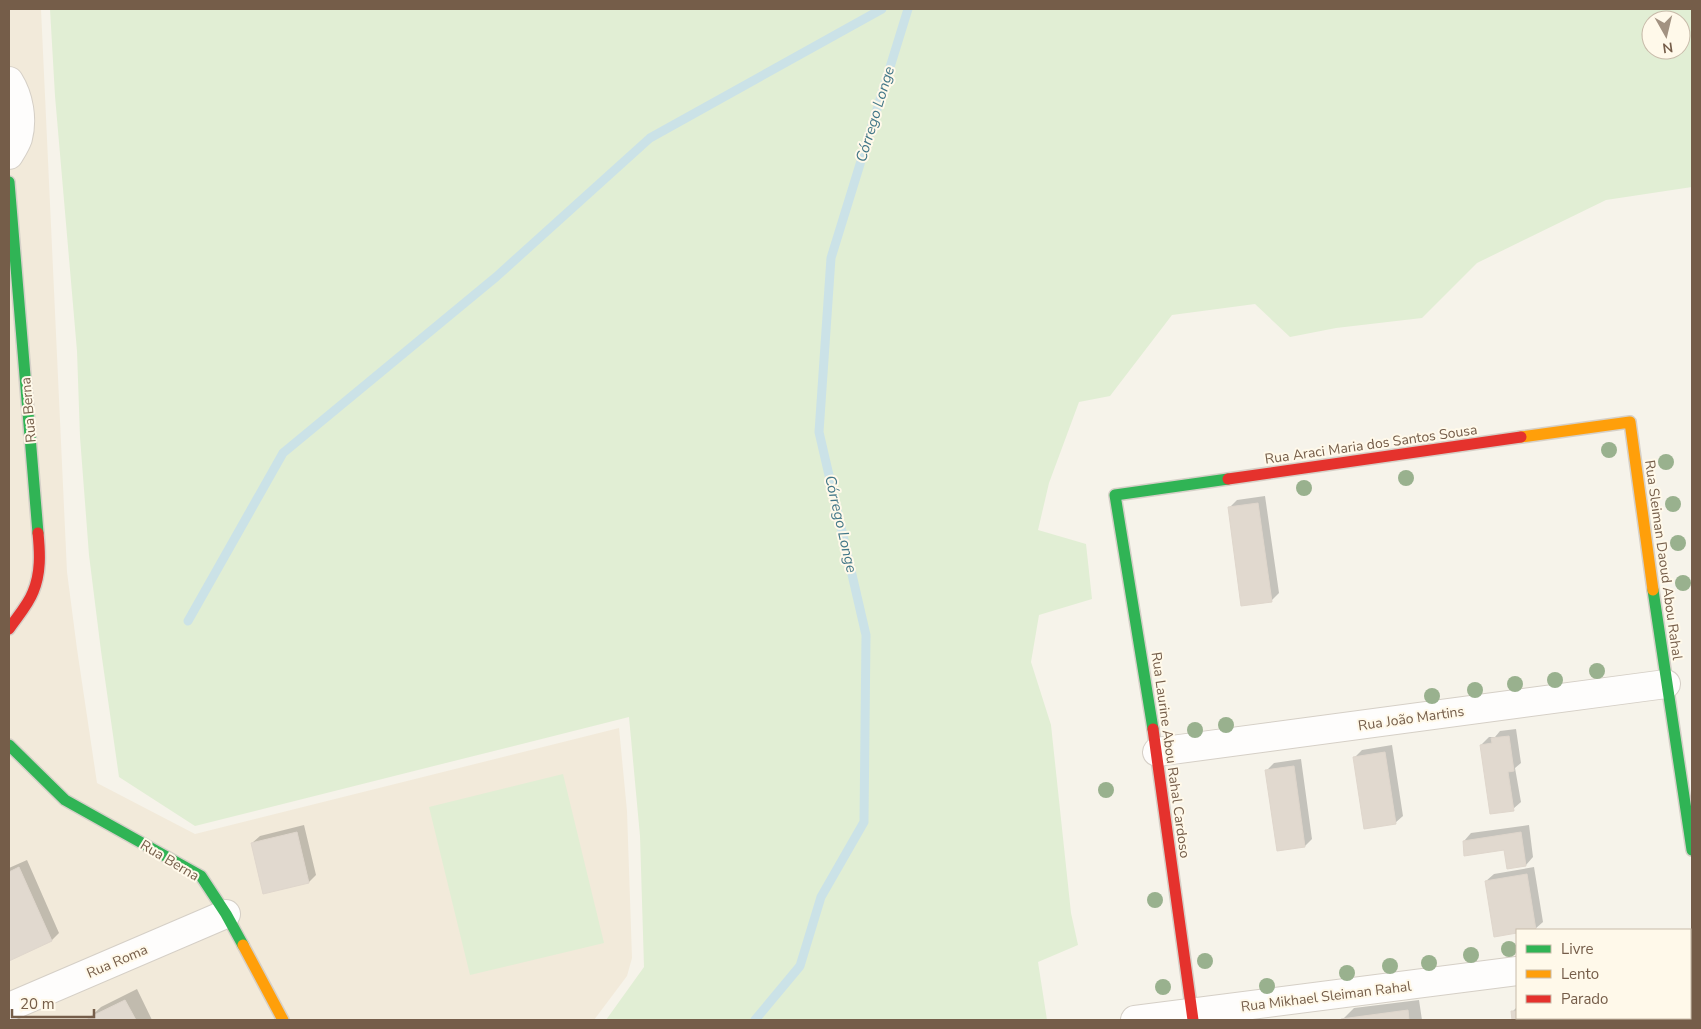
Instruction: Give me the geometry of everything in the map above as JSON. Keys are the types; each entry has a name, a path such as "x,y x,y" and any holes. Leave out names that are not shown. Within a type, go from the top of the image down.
{"street":[{"path":"9,81 15,90 20,114 18,138 9,155"},
{"name":"Rua Berna","path":"9,182 40,553 40,574 33,593 9,630"},
{"name":"Rua Araci Maria dos Santos Sousa","path":"1115,495 1630,422"},
{"name":"Rua Sleiman Daoud Abou Rahal","path":"1630,422 1666,684 1692,850"},
{"name":"Rua Laurine Abou Rahal Cardoso","path":"1115,495 1156,752 1193,1017"},
{"name":"Rua João Martins","path":"1156,752 1666,684"},
{"name":"Rua Berna","path":"9,745 65,800 201,876 226,914 283,1020"},
{"name":"Rua Roma","path":"9,1007 226,914"},
{"name":"Rua Mikhael Sleiman Rahal","path":"1135,1020 1193,1017 1516,971"}],"shaded area":[{"path":"9,9 41,9 67,572 97,783 195,834 619,728 627,811 632,958 627,976 594,1020 9,1020"}],"green space":[{"path":"50,9 1692,9 1692,187 1606,200 1477,263 1422,318 1336,328 1290,337 1255,304 1172,315 1110,396 1079,402 1049,483 1038,530 1086,544 1092,599 1039,615 1031,662 1051,725 1071,913 1078,945 1038,962 1047,1020 606,1020 644,967 640,836 629,717 195,826 119,777 89,555 80,437 77,351 55,96"},
{"path":"563,774 604,943 470,975 429,807"}],"building":[{"path":"1258,503 1272,602 1241,606 1228,507"},
{"path":"1509,736 1514,771 1508,772 1514,811 1490,814 1480,745 1492,743 1491,738"},
{"path":"1385,752 1396,824 1364,829 1353,757"},
{"path":"1294,766 1305,847 1277,851 1265,770"},
{"path":"297,832 309,883 263,894 251,843"},
{"path":"1521,832 1526,866 1507,869 1504,850 1464,856 1463,841"},
{"path":"19,867 52,941 9,961 9,872"},
{"path":"1527,874 1536,929 1516,929 1516,933 1494,937 1485,881"},
{"path":"125,1000 136,1020 89,1020 88,1018"},
{"path":"1408,1010 1409,1020 1341,1020 1341,1019"},
{"path":"1511,1011 1516,1011 1516,1019 1635,1020 1512,1020"}],"waterway":[{"path":"188,621 283,453 496,277 650,138 882,9"},
{"name":"Córrego Longe","path":"755,1020 800,966 821,897 864,822 866,635 819,432 831,258 908,9"}],"traffic: fast":[{"path":"9,182 38,533"},
{"path":"1153,729 1115,495 1228,479"},
{"path":"1653,590 1692,850"},
{"path":"9,745 65,800 201,876 226,914 243,945"}],"traffic: slow":[{"path":"1521,437 1630,422 1653,590"},
{"path":"243,945 283,1020"}],"traffic: jam":[{"path":"1228,479 1521,437"},
{"path":"9,629 28,602 36,585 39,563 38,533"},
{"path":"1153,729 1193,1020"}]}
